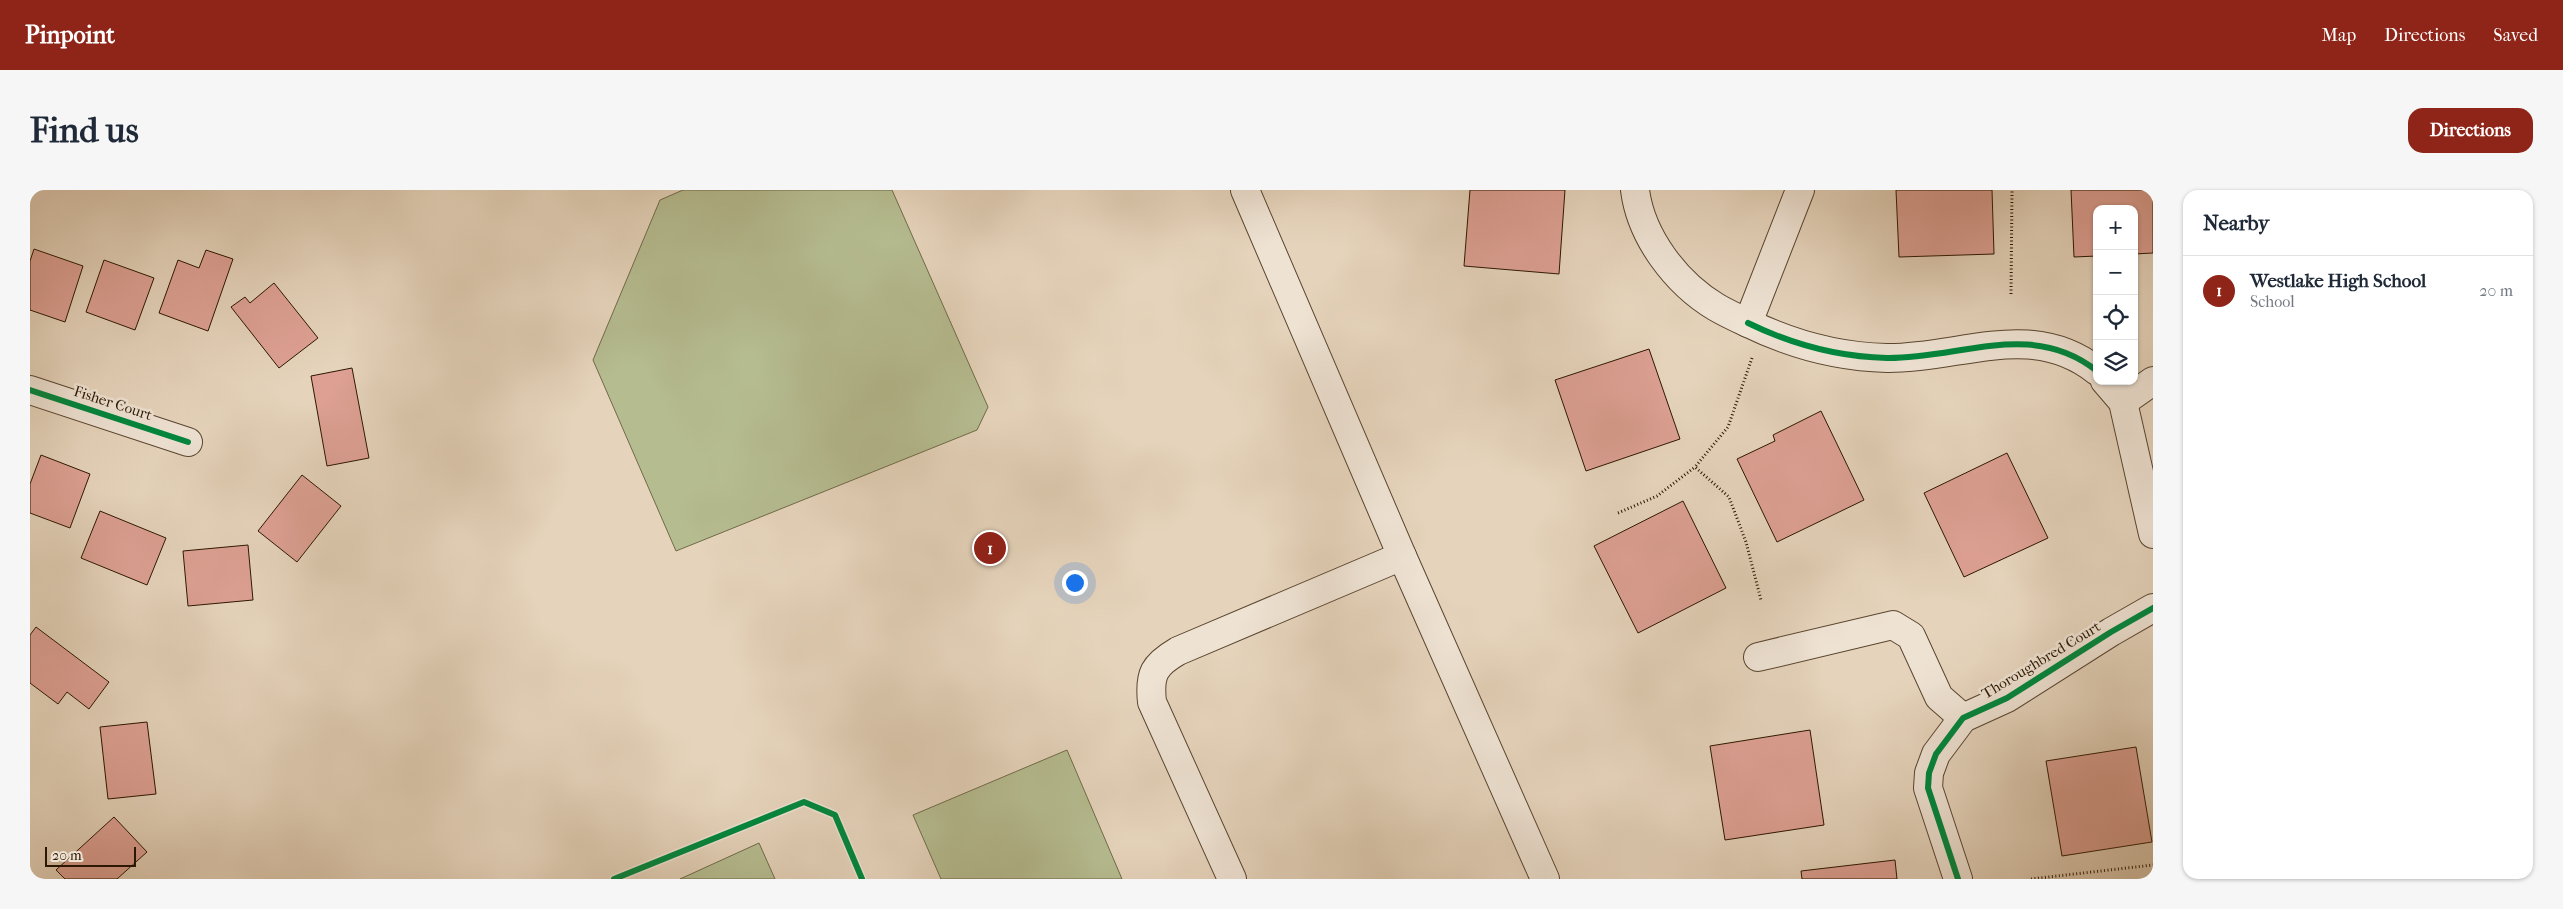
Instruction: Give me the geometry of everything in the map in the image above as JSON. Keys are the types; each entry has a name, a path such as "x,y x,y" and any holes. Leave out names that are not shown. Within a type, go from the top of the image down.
{"street":[{"path":"1245,190 1402,556 1545,879"},
{"path":"1636,190 1638,210 1646,228 1658,250 1674,271 1716,307 1778,338 1865,356 1911,357 2004,344 2048,346 2065,351 2093,369"},
{"path":"1748,323 1800,190"},
{"path":"2123,402 2153,381"},
{"path":"2109,385 2123,402 2153,534"},
{"name":"Fisher Court","path":"30,390 188,442"},
{"path":"1232,879 1152,702 1150,683 1160,661 1178,651 1402,556"},
{"name":"Thoroughbred Court","path":"1958,879 1928,788 1929,774 1936,754 1963,718 2007,698 2111,632 2153,608"},
{"path":"1758,657 1893,625 1911,636 1940,697 1963,718"}],"path":[{"path":"2012,190 2012,294"},
{"path":"1618,513 1657,496 1695,467 1728,427 1752,358"},
{"path":"1695,467 1729,497 1746,542 1761,600"},
{"path":"2031,879 2153,865"}],"green space":[{"path":"683,190 892,190 988,407 977,430 676,551 593,360 660,200"},
{"path":"1067,750 1122,879 941,879 913,815"},
{"path":"759,843 775,879 680,879"}],"building":[{"path":"1470,190 1565,190 1559,274 1464,266"},
{"path":"1896,190 1992,190 1994,254 1899,257"},
{"path":"2071,190 2153,190 2153,253 2138,254 2138,205 2093,205 2093,256 2074,257"},
{"path":"34,249 83,266 65,322 30,310 30,261"},
{"path":"206,250 233,259 208,331 159,313 178,260 199,268"},
{"path":"104,260 154,278 135,330 86,312"},
{"path":"274,283 318,338 279,368 231,307 245,297 250,303"},
{"path":"1649,349 1680,439 1586,471 1555,380"},
{"path":"352,368 369,458 327,466 311,376"},
{"path":"1821,411 1864,500 1777,542 1737,459 1775,441 1773,435"},
{"path":"2007,453 2048,538 1964,577 1924,493"},
{"path":"41,455 90,474 70,528 30,513 30,484"},
{"path":"302,475 341,506 297,562 258,531"},
{"path":"1683,501 1726,588 1638,633 1594,546"},
{"path":"100,511 166,538 147,585 81,558"},
{"path":"248,545 253,600 188,606 183,551"},
{"path":"36,627 109,682 89,709 67,692 58,704 30,683 30,635"},
{"path":"147,722 156,794 108,799 100,727"},
{"path":"1810,730 1824,825 1725,840 1710,746"},
{"path":"2136,747 2152,842 2062,856 2046,761"},
{"path":"114,817 147,852 117,879 65,879 56,870"},
{"path":"1895,860 1897,879 1802,879 1801,871"}],"cycle path":[{"path":"1748,323 1798,343 1851,355 1887,358 1914,357 1995,345 2021,344 2047,347 2072,356 2093,369"},
{"path":"30,390 188,442"},
{"path":"1958,879 1928,788 1929,773 1936,754 1963,718 2007,698 2111,632 2153,608"},
{"path":"614,879 804,802 835,815 862,879"}],"place":[{"name":"Westlake High School","path":"990,548"}]}
